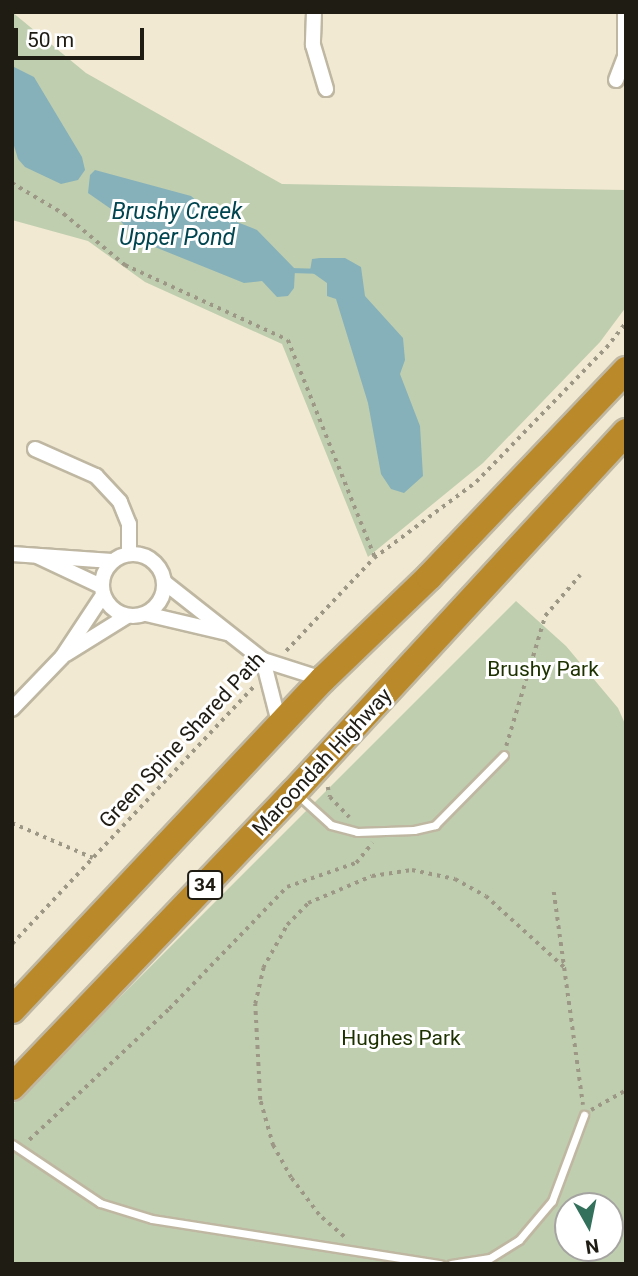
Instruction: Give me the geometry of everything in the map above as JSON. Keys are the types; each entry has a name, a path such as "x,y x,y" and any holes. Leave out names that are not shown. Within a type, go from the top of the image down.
{"highway":[{"name":"34","path":"12,1010 323,679 429,577 626,370"},
{"name":"Maroondah Highway","path":"12,1087 294,792 624,436"}],"street":[{"path":"314,12 313,45 326,89"},
{"path":"616,80 625,56 625,12"},
{"path":"36,449 96,476 120,502 129,524 129,554"},
{"path":"12,554 112,561 129,554 149,558 164,582 268,665 323,679"},
{"path":"34,555 102,590 112,609 127,616"},
{"path":"12,709 62,657 102,590 112,561"},
{"path":"146,614 160,601 164,582"},
{"path":"62,657 127,616 146,614 232,634"},
{"path":"268,665 280,726"}],"lane":[{"path":"294,792 331,825 379,831 435,825 504,755"},
{"path":"451,1264 490,1258 519,1240 552,1201 584,1115"},
{"path":"12,1144 113,1207 152,1219 442,1264"}],"path":[{"path":"12,183 64,214 125,265 288,340 374,558"},
{"name":"Green Spine Shared Path","path":"12,944 268,665 374,558 475,482 606,348 626,322"},
{"path":"504,755 545,616 580,575"},
{"path":"330,782 330,797 358,821"},
{"path":"12,823 93,858"},
{"path":"19,1149 169,1009 287,887 356,863 379,831"},
{"path":"365,1252 319,1215 291,1178 273,1146 260,1100 254,1048 255,1004 263,968 287,925 308,903 372,876 412,870 455,879 486,895 565,968"},
{"path":"554,892 584,1115 626,1090"}],"green space":[{"path":"12,12 86,73 282,184 626,190 626,307 600,342 483,463 368,557 282,344 145,282 88,241 12,220"},
{"name":"Hughes Park","path":"516,601 566,646 618,708 626,726 626,1264 12,1264 12,1105"}],"water":[{"name":"Brushy Creek Upper Pond","path":"12,66 34,77 82,157 85,170 78,180 61,184 25,167 18,159 12,139"},
{"name":"Brushy Creek Upper Pond","path":"95,170 191,196 207,210 257,230 295,269 294,288 288,296 277,297 262,281 244,283 135,239 111,209 88,193 90,175"},
{"path":"345,258 361,267 365,296 403,338 405,360 400,374 420,426 423,476 404,493 391,489 381,474 368,403 336,299 327,296 327,283 310,271 312,259"}],"waterway":[{"path":"290,270 315,271"}],"park label":[{"name":"Brushy Park","path":"543,669"}]}
